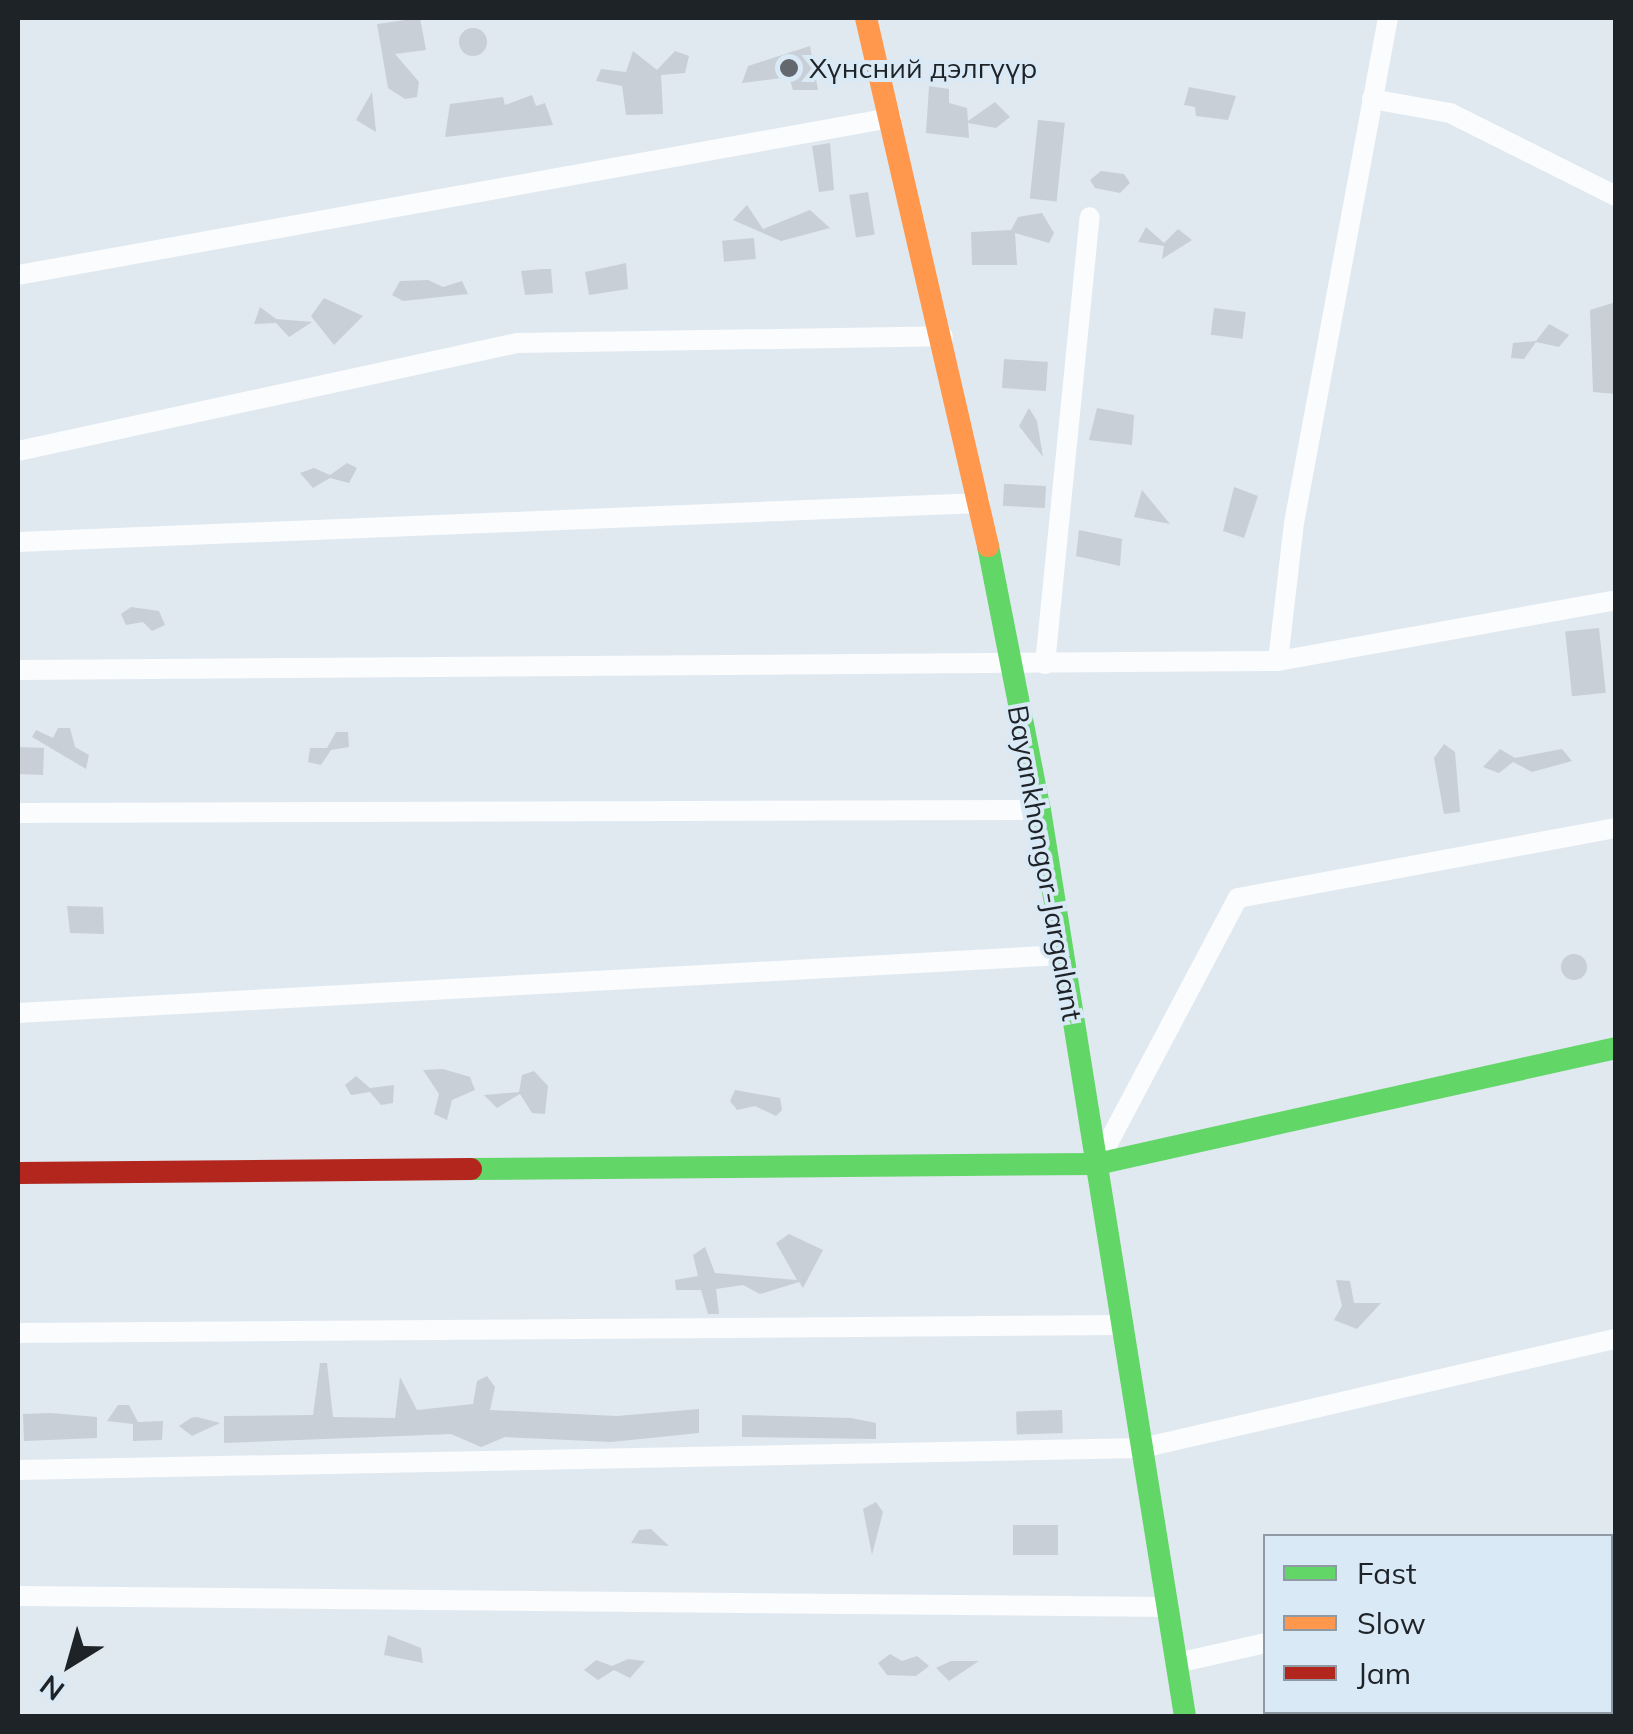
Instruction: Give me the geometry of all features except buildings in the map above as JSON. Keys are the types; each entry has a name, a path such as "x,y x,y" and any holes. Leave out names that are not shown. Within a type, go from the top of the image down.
{"street":[{"name":"Bayankhongor-Jargalant","path":"866,18 980,503 1008,665 1040,810 1185,1716"},
{"path":"1278,661 1294,522 1388,18"},
{"path":"1372,98 1450,112 1616,196"},
{"path":"18,275 891,118"},
{"path":"1045,664 1072,462 1090,217"},
{"path":"18,451 517,343 943,336"},
{"path":"18,542 980,503"},
{"path":"18,670 1278,661 1616,600"},
{"path":"18,813 1040,810"},
{"path":"1097,1164 1238,898 1616,828"},
{"path":"18,1013 1064,955"},
{"path":"18,1173 1097,1164 1616,1048"},
{"path":"18,1333 1123,1325"},
{"path":"18,1470 1142,1448 1616,1339"},
{"path":"18,1596 1168,1607"},
{"path":"1176,1663 1263,1644"}],"traffic: fast":[{"path":"988,546 1040,810 1185,1716"},
{"path":"471,1169 1097,1164 1616,1048"}],"traffic: slow":[{"path":"866,18 988,546"}],"traffic: jam":[{"path":"18,1173 471,1169"}],"place":[{"name":"Хүнсний дэлгүүр","path":"789,68"}]}
